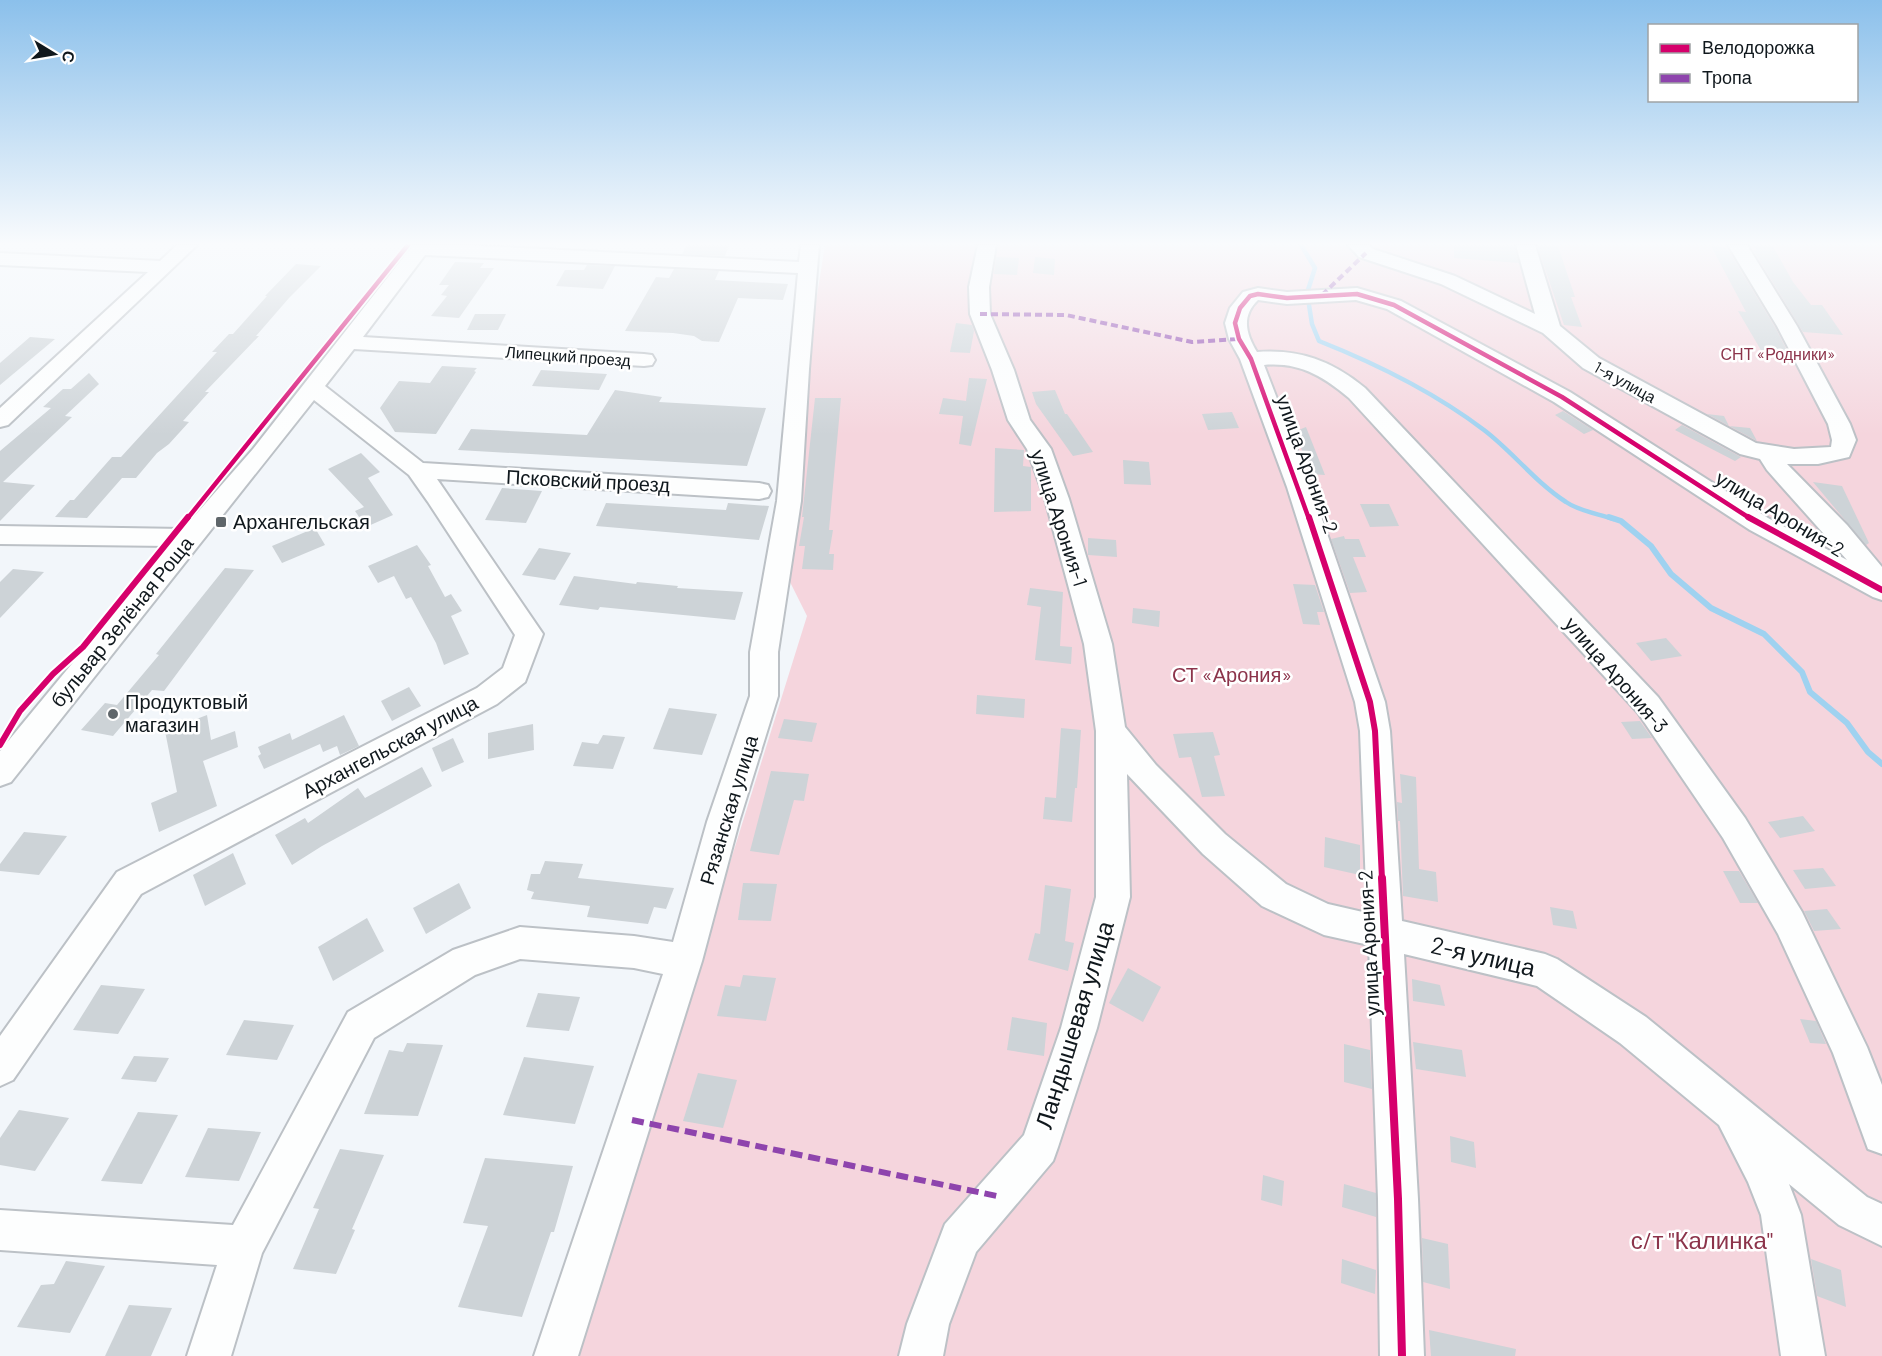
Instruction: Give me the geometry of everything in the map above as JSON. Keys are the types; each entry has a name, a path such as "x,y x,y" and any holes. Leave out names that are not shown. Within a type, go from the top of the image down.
{"street":[{"path":"0,420 120,308"},
{"name":"бульвар Зелёная Роща","path":"6,759 261,454 374,308"},
{"name":"Рязанская улица","path":"556,1356 685,961 723,822 764,696 764,652 789,501 804,308"},
{"name":"улица Арония-1","path":"981,308 1019,420 1039,449 1057,499 1098,644 1112,730"},
{"name":"улица Арония-2","path":"1240,308 1235,322 1239,339 1251,359 1299,487 1370,702 1375,731 1384,935 1394,1062 1402,1356"},
{"name":"улица Арония-2","path":"1400,308 1562,397 1759,524 1882,590"},
{"name":"1-я улица","path":"1508,308 1550,328 1591,363 1764,456"},
{"path":"1544,308 1550,328"},
{"path":"1764,456 1807,458 1832,454 1841,452 1844,440 1839,424 1776,308"},
{"name":"Липецкий проезд","path":"348,342 644,360"},
{"name":"улица Арония-3","path":"1251,359 1283,357 1308,361 1326,368 1344,382 1648,705 1734,828 1790,923 1849,1047 1882,1135"},
{"name":"Архангельская улица","path":"0,1067 129,883 487,696 515,674 528,634 438,496 417,470 313,387"},
{"path":"1764,456 1838,531 1882,585"},
{"name":"Псковский проезд","path":"417,470 759,491"},
{"path":"0,535 190,538"},
{"name":"2-я улица","path":"1112,730 1145,774 1215,844 1274,895 1324,919 1384,935 1545,971 1633,1030 1853,1212 1882,1226"},
{"name":"Ландышевая улица","path":"921,1356 928,1324 960,1239 1039,1147 1079,1028 1113,897 1112,730"},
{"path":"209,1356 244,1246 361,1025 465,962 520,943 634,952 685,961"},
{"path":"1726,1106 1764,1170 1781,1215 1803,1356"},
{"path":"0,1230 244,1246"}],"green space":[{"name":"СТ «Арония»","path":"815,308 1882,308 1882,1356 576,1356 807,616 776,554"}],"building":[{"path":"256,308 280,308 256,336 259,336 205,392 209,392 183,421 189,422 169,444 157,453 136,478 122,478 87,518 55,517 70,500 74,500 112,457 121,457 217,352 212,352 229,334 233,334"},
{"path":"437,308 466,308 459,318 431,316"},
{"path":"638,308 734,308 719,342 702,341 694,336 673,333 625,331"},
{"path":"1558,308 1575,308 1582,327 1564,325"},
{"path":"1744,308 1764,308 1794,364 1777,362 1771,353 1762,352 1738,311 1746,312"},
{"path":"1789,308 1824,308 1843,335 1803,332"},
{"path":"475,314 506,314 498,330 467,330"},
{"path":"956,323 972,325 974,331 970,353 950,352"},
{"path":"30,337 55,339 0,385 0,363"},
{"path":"442,366 477,368 436,434 395,432 380,408 399,381 430,383"},
{"path":"541,370 607,374 599,390 532,386"},
{"path":"89,373 99,384 65,416 72,417 3,482 35,485 0,521 0,451 51,408 43,407 63,389 71,389"},
{"path":"969,378 987,379 971,446 959,444 963,416 939,414 943,398 966,401"},
{"path":"615,390 662,397 659,402 766,408 747,466 458,450 471,429 587,435"},
{"path":"1055,390 1065,414 1093,452 1073,456 1036,404 1032,392"},
{"path":"815,398 841,398 829,530 833,530 829,554 834,554 833,570 802,569 805,546 799,546 804,517 802,517"},
{"path":"1563,411 1593,430 1584,434 1555,415"},
{"path":"1232,412 1239,428 1208,430 1202,414"},
{"path":"1707,414 1724,416 1729,426"},
{"path":"1682,425 1741,457 1735,461 1675,430"},
{"path":"1729,426 1750,428 1757,441"},
{"path":"1306,427 1325,475 1309,474 1296,431"},
{"path":"995,448 1024,450 1023,466 1031,467 1031,511 994,512"},
{"path":"361,453 380,472 368,478 393,515 366,527 355,511 364,507 328,469"},
{"path":"1123,460 1149,462 1151,485 1124,484"},
{"path":"1813,482 1842,486 1869,543 1866,545"},
{"path":"502,488 542,491 526,523 485,520"},
{"path":"606,503 726,510 728,503 769,506 759,540 596,526"},
{"path":"1360,504 1389,504 1399,526 1370,527"},
{"path":"315,528 325,545 282,563 272,546"},
{"path":"1344,536 1345,539 1359,539 1366,557 1353,557 1367,592 1350,593 1331,539"},
{"path":"1088,538 1116,540 1117,557 1088,555"},
{"path":"417,545 431,565 428,566 445,597 451,594 462,611 451,616 469,654 444,665 436,643 411,597 406,599 394,576 378,583 368,566"},
{"path":"539,548 571,553 555,580 522,575"},
{"path":"225,568 254,570 164,691 152,690 113,736 81,730 105,703 117,705 159,655 156,654"},
{"path":"13,569 44,572 0,618 0,582"},
{"path":"574,576 636,584 637,582 678,586 677,588 743,592 735,620 559,605"},
{"path":"1293,584 1315,585 1324,612 1317,612 1320,625 1303,624"},
{"path":"1030,588 1063,592 1060,646 1072,647 1071,664 1035,660 1041,607 1027,605"},
{"path":"1133,608 1160,611 1159,627 1132,623"},
{"path":"1666,638 1682,656 1651,661 1636,643"},
{"path":"409,687 421,706 392,721 381,701"},
{"path":"977,695 1025,699 1024,718 976,714"},
{"path":"669,708 717,714 702,755 653,749"},
{"path":"207,715 211,740 235,731 238,747 203,761 217,806 159,832 151,803 177,792 165,731"},
{"path":"344,715 359,746 340,755 337,746 323,752 320,744 264,769 258,756 261,754 258,747 290,733 292,740"},
{"path":"784,719 817,723 812,742 778,738"},
{"path":"1640,721 1652,738 1632,739 1621,722"},
{"path":"533,724 534,750 488,759 488,733"},
{"path":"1061,728 1081,730 1072,822 1043,819 1045,797 1056,798"},
{"path":"1213,732 1220,755 1214,756 1225,796 1202,797 1191,757 1179,758 1173,734"},
{"path":"603,735 625,737 613,769 573,766 582,742 598,744"},
{"path":"453,738 464,762 442,772 432,748"},
{"path":"422,767 432,786 322,846 292,865 275,835 305,818 308,823 358,788 365,798"},
{"path":"771,771 809,774 804,801 794,800 779,855 750,851"},
{"path":"1400,774 1416,777 1419,869 1436,872 1438,902 1403,896 1397,802 1402,803"},
{"path":"1803,816 1815,831 1780,838 1768,822"},
{"path":"24,832 67,836 39,875 0,871 0,864"},
{"path":"1325,837 1360,845 1360,875 1324,867"},
{"path":"233,853 246,884 205,906 193,875"},
{"path":"545,861 583,864 578,878 674,888 666,909 654,907 648,924 587,917 590,906 531,899 534,892 527,890 531,874 540,874"},
{"path":"1823,868 1836,886 1805,889 1793,870"},
{"path":"1723,871 1739,871 1758,903 1740,903"},
{"path":"459,883 471,908 426,934 413,908"},
{"path":"743,883 777,884 771,921 738,920"},
{"path":"1045,885 1071,889 1065,941 1074,943 1068,971 1028,960 1035,933 1040,934"},
{"path":"1550,907 1573,911 1577,929 1553,925"},
{"path":"1827,909 1841,929 1814,931 1804,911"},
{"path":"367,918 384,951 333,981 318,947"},
{"path":"1128,968 1161,987 1143,1022 1109,1003"},
{"path":"743,975 776,978 766,1021 717,1016 725,985 740,987"},
{"path":"1412,979 1440,985 1445,1006 1413,1001"},
{"path":"101,985 145,989 118,1034 73,1030"},
{"path":"538,993 580,997 569,1031 526,1027"},
{"path":"1012,1017 1047,1023 1044,1056 1007,1050"},
{"path":"1800,1019 1816,1021 1826,1044 1810,1043"},
{"path":"244,1020 294,1025 277,1060 226,1055"},
{"path":"1413,1042 1462,1050 1466,1077 1416,1069"},
{"path":"407,1043 443,1045 418,1116 364,1114 389,1050 403,1052"},
{"path":"1344,1044 1370,1050 1372,1089 1344,1082"},
{"path":"134,1056 169,1058 156,1082 121,1079"},
{"path":"524,1057 594,1066 575,1124 503,1115"},
{"path":"698,1073 737,1080 723,1128 683,1121"},
{"path":"19,1110 69,1118 35,1171 0,1165 0,1138"},
{"path":"138,1112 178,1115 142,1184 101,1181"},
{"path":"208,1128 261,1132 239,1181 185,1177"},
{"path":"1450,1136 1474,1142 1476,1168 1451,1162"},
{"path":"340,1149 384,1155 352,1229 355,1230 336,1274 293,1269 319,1209 313,1208"},
{"path":"485,1158 573,1166 554,1232 551,1232 522,1317 458,1307 488,1226 463,1223"},
{"path":"1263,1175 1284,1181 1282,1206 1261,1200"},
{"path":"1344,1184 1376,1193 1376,1217 1342,1207"},
{"path":"1422,1238 1448,1244 1450,1289 1423,1282"},
{"path":"1342,1259 1376,1270 1375,1294 1341,1283"},
{"path":"1811,1259 1841,1270 1846,1307 1817,1296"},
{"path":"66,1261 105,1266 70,1333 17,1327 41,1285 54,1284"},
{"path":"129,1305 172,1308 151,1356 105,1356"},
{"path":"1429,1330 1516,1349 1515,1356 1431,1356"}],"waterway":[{"path":"1310,308 1312,324 1319,341 1384,369 1445,403 1484,430 1566,502 1613,519"},
{"path":"1609,517 1621,521 1651,546 1671,574 1711,608 1764,634 1802,672 1810,692 1847,723 1868,752 1882,764"}],"marked path":[{"path":"980,314 1066,315 1192,342 1239,339"},
{"path":"632,1120 997,1196"}],"cycle path":[{"path":"0,745 20,711 53,674 83,647 357,308"},
{"path":"1240,308 1235,323 1239,339 1251,359 1299,487 1370,702 1375,731 1395,1121 1402,1356"},
{"path":"1400,308 1562,397 1759,524 1882,590"}],"place":[{"name":"Архангельская","path":"221,522"},
{"name":"Продуктовый магазин","path":"113,714"}],"park label":[{"name":"СНТ «Родники»","path":"1778,354"},
{"name":"с/т \"Калинка\"","path":"1702,1241"}]}
